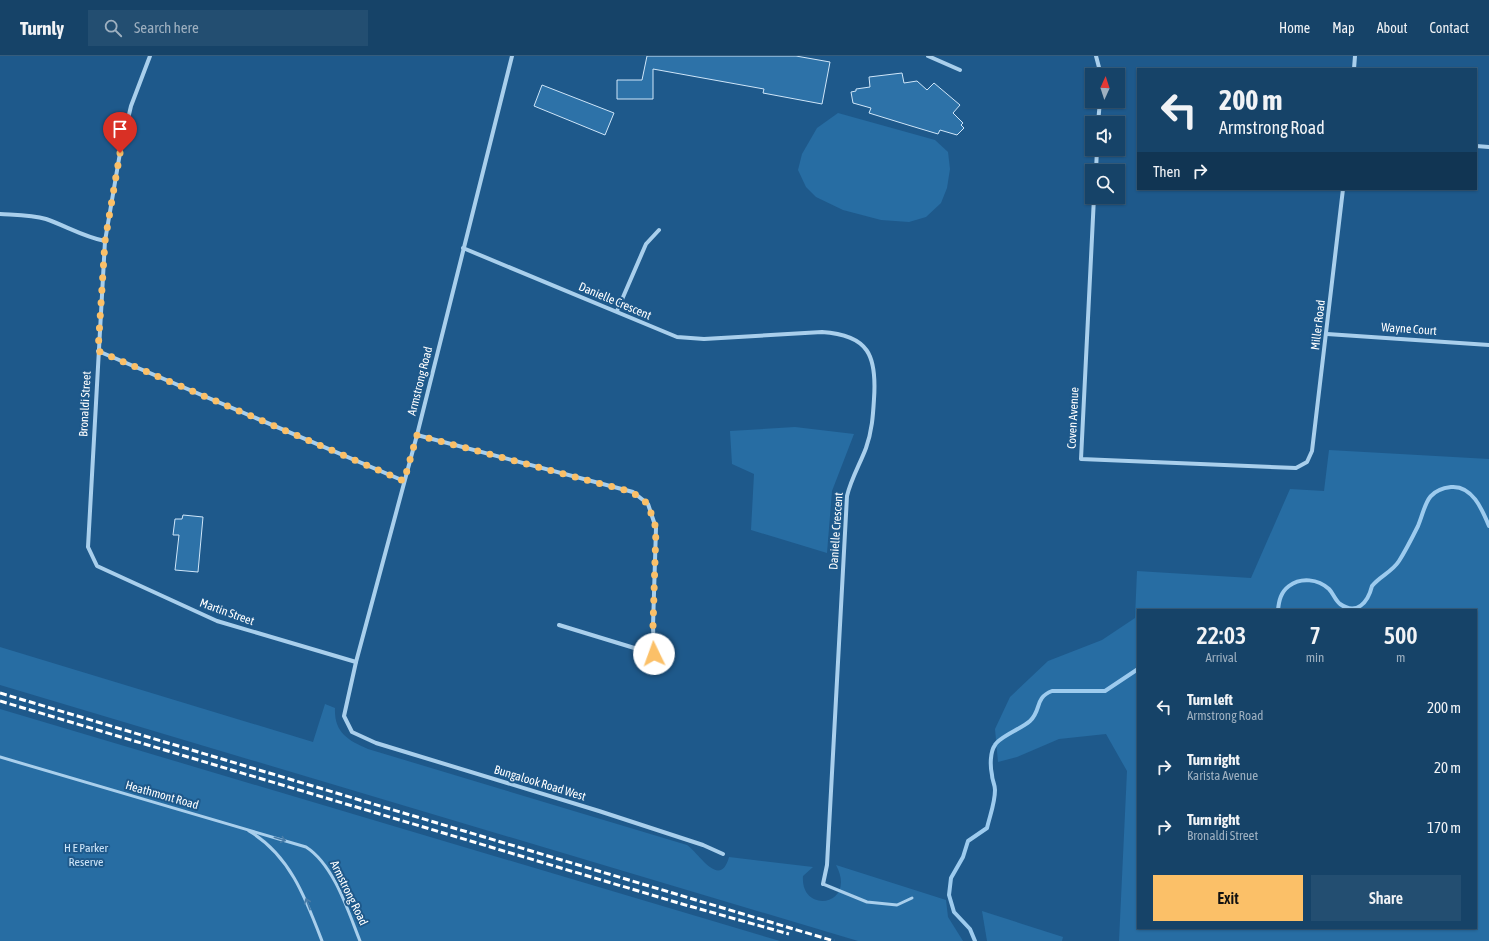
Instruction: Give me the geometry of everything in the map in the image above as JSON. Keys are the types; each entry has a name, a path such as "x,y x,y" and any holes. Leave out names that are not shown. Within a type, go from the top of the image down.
{"street":[{"name":"Bronaldi Street","path":"97,566 88,547 105,241 120,153 131,106 150,56"},
{"name":"Armstrong Road","path":"352,732 344,716 356,662 417,435 512,56"},
{"path":"928,56 960,70"},
{"path":"1096,56 1099,68"},
{"path":"1354,68 1355,56"},
{"path":"1477,146 1489,147"},
{"name":"Miller Road","path":"1307,462 1312,451 1343,190"},
{"name":"Coven Avenue","path":"1094,204 1081,459 1296,468 1307,462"},
{"path":"0,214 25,215 46,219 92,238 105,241"},
{"path":"617,311 646,244 659,230"},
{"name":"Danielle Crescent","path":"463,248 617,311 677,338 704,339 822,332 838,333 854,339 864,348 873,360 875,384 873,425 866,449 852,479 847,496 828,857 823,884"},
{"name":"Wayne Court","path":"1327,334 1489,345"},
{"path":"98,351 404,481"},
{"path":"417,435 632,492 648,504 656,528 653,626 654,654 559,625"},
{"name":"Martin Street","path":"97,566 217,621 356,662"},
{"name":"Bungalook Road West","path":"352,732 376,743 599,811 703,845 723,854"}],"lane":[{"name":"Heathmont Road","path":"0,757 298,844 306,847 317,856"},
{"path":"242,827 265,842 292,874 305,896 322,941"},
{"name":"Armstrong Road","path":"317,856 331,876 360,941"},
{"path":"823,884 867,902 897,905 912,898"}],"green space":[{"path":"838,113 935,140 948,152 950,169 947,188 941,203 926,217 909,222 881,220 843,210 816,197 806,187 798,170 802,154 817,128"},
{"path":"795,427 854,434 832,491 827,553 751,530 754,474 732,464 730,431"},
{"path":"1329,450 1489,459 1489,941 1119,941 1127,771 1106,734 1059,739 1017,757 998,762 995,729 1010,697 1048,661 1102,640 1135,618 1137,571 1251,578 1290,489 1324,491"},
{"path":"0,647 313,742 325,704 335,708 337,723 343,734 354,742 368,749 687,845 703,861 715,870 720,870 725,866 729,857 813,867 803,876 804,888 810,896 818,900 827,900 834,897 840,890 841,879 836,865 946,900 948,917 963,941 858,941 0,685"},
{"name":"H E Parker Reserve","path":"0,709 780,941 0,941"},
{"path":"982,911 1063,937 1062,941 987,941"}],"building":[{"path":"647,56 796,56 830,62 822,104 763,93 764,89 653,69 653,99 617,99 617,80 642,80"},
{"path":"902,73 904,83 917,81 927,90 934,83 960,105 953,113 963,123 961,125 964,128 957,135 940,130 938,134 869,113 871,108 853,103 851,92 856,91 856,89 870,87 869,77"},
{"path":"542,85 614,113 605,135 534,106"},
{"path":"183,515 203,517 198,572 175,570 179,535 173,535 175,519 182,519"}],"waterway":[{"path":"1278,609 1284,591 1294,583 1304,580 1315,581 1325,586 1329,589 1338,602 1346,607 1357,608 1361,606 1368,597 1372,586 1399,561 1418,526 1428,500 1436,492 1442,489 1458,487 1465,490 1475,499 1489,526"},
{"path":"975,941 970,929 954,912 949,895 951,878 963,857 968,841 987,828 995,795 991,763 993,748 997,742 1034,717 1040,701 1046,694 1052,691 1105,691 1137,670"}],"railway":[{"path":"0,693 834,941"},
{"path":"0,701 682,904 789,934"}],"route":[{"path":"120,153 105,241 98,351 404,481 417,435 632,492 648,504 656,528 653,626 654,654"}]}
